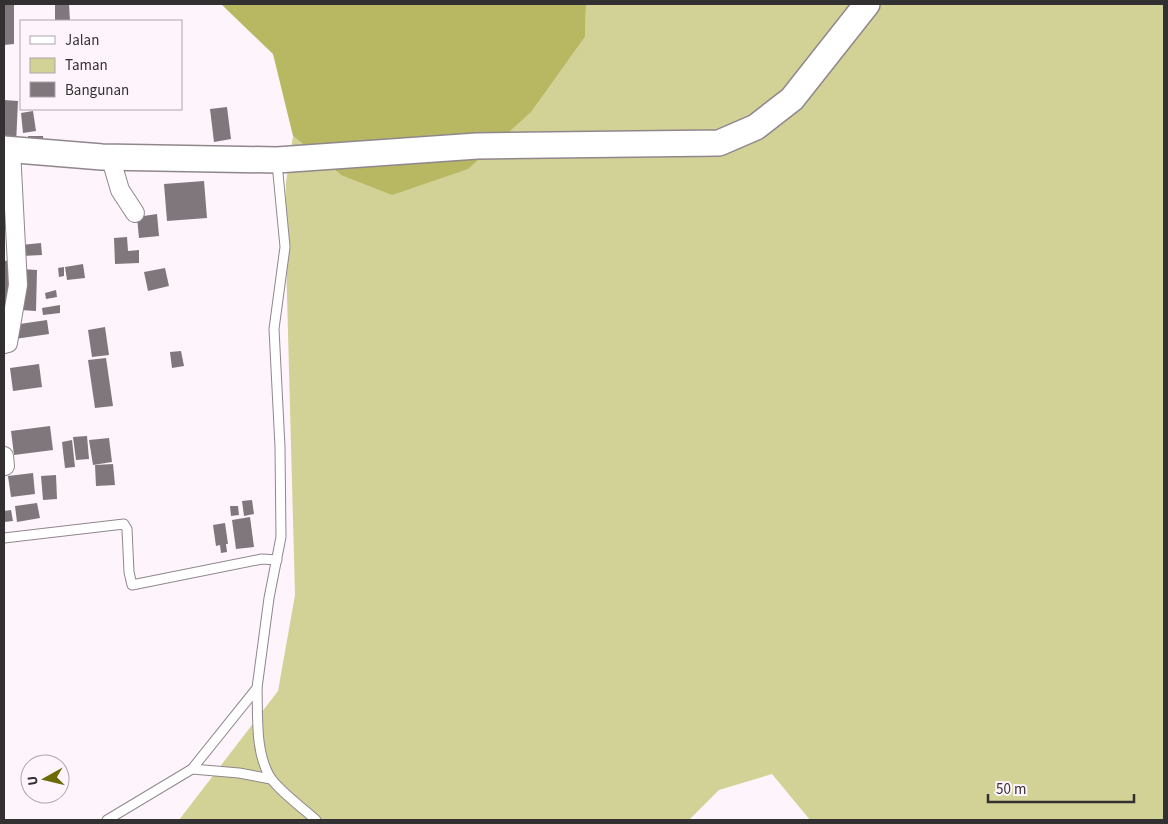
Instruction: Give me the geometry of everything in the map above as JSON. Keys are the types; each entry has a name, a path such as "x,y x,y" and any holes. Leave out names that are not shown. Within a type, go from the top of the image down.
{"main road":[{"path":"8,149 110,156 277,160 478,146 719,143 756,127 792,99 867,4"}],"street":[{"path":"4,344 8,343 10,339 18,285 8,149"},
{"path":"110,156 120,190 135,213"}],"lane":[{"path":"277,160 285,247 274,329 280,447 281,537 256,688 260,743 265,766 271,778 316,820"},
{"path":"4,538 124,524 127,529 128,572 132,585 262,559 277,560"},
{"path":"107,820 192,769 256,688"},
{"path":"192,769 271,778"}],"green space":[{"path":"586,4 1164,4 1164,820 810,820 772,774 719,790 689,820 179,820 278,691 295,595 285,220 286,182 293,136 341,175 532,111 585,37"}],"shaded area":[{"path":"221,4 586,4 585,37 532,111 468,169 392,195 341,175 293,136 273,54"}],"building":[{"path":"4,4 14,4 14,44 4,45"},
{"path":"55,4 69,4 70,20 55,20"},
{"path":"4,100 18,101 16,144 4,144"},
{"path":"227,107 231,139 214,142 210,109"},
{"path":"33,111 36,131 23,133 21,113"},
{"path":"28,136 43,136 44,146 29,146"},
{"path":"204,181 207,218 167,221 164,184"},
{"path":"157,214 159,236 139,238 137,217"},
{"path":"127,237 128,251 139,250 139,263 115,264 114,238"},
{"path":"41,243 42,255 22,256 21,245"},
{"path":"10,260 15,305 4,306 4,261"},
{"path":"83,264 85,278 67,280 65,267"},
{"path":"64,267 64,276 59,277 58,268"},
{"path":"165,268 169,286 148,291 144,272"},
{"path":"21,269 37,270 36,311 20,310"},
{"path":"56,290 57,297 46,299 45,293"},
{"path":"60,305 60,313 43,315 42,308"},
{"path":"47,320 49,334 15,339 13,325"},
{"path":"105,327 109,355 92,357 88,330"},
{"path":"181,351 184,366 172,368 170,352"},
{"path":"106,358 113,406 95,408 88,360"},
{"path":"39,364 42,387 13,391 10,368"},
{"path":"50,426 53,450 14,455 11,431"},
{"path":"87,436 89,459 76,460 73,437"},
{"path":"109,438 112,462 93,465 89,440"},
{"path":"72,440 75,467 65,468 62,442"},
{"path":"113,464 115,485 96,486 95,465"},
{"path":"33,473 35,494 11,497 8,476"},
{"path":"56,475 57,499 43,500 41,476"},
{"path":"252,500 254,514 244,516 242,501"},
{"path":"37,503 40,518 17,522 15,506"},
{"path":"230,506 238,506 239,515 231,516"},
{"path":"11,510 13,521 4,522 4,511"},
{"path":"250,517 254,547 236,549 232,520"},
{"path":"225,523 228,544 226,544 227,552 221,553 220,545 216,546 213,525"}]}
